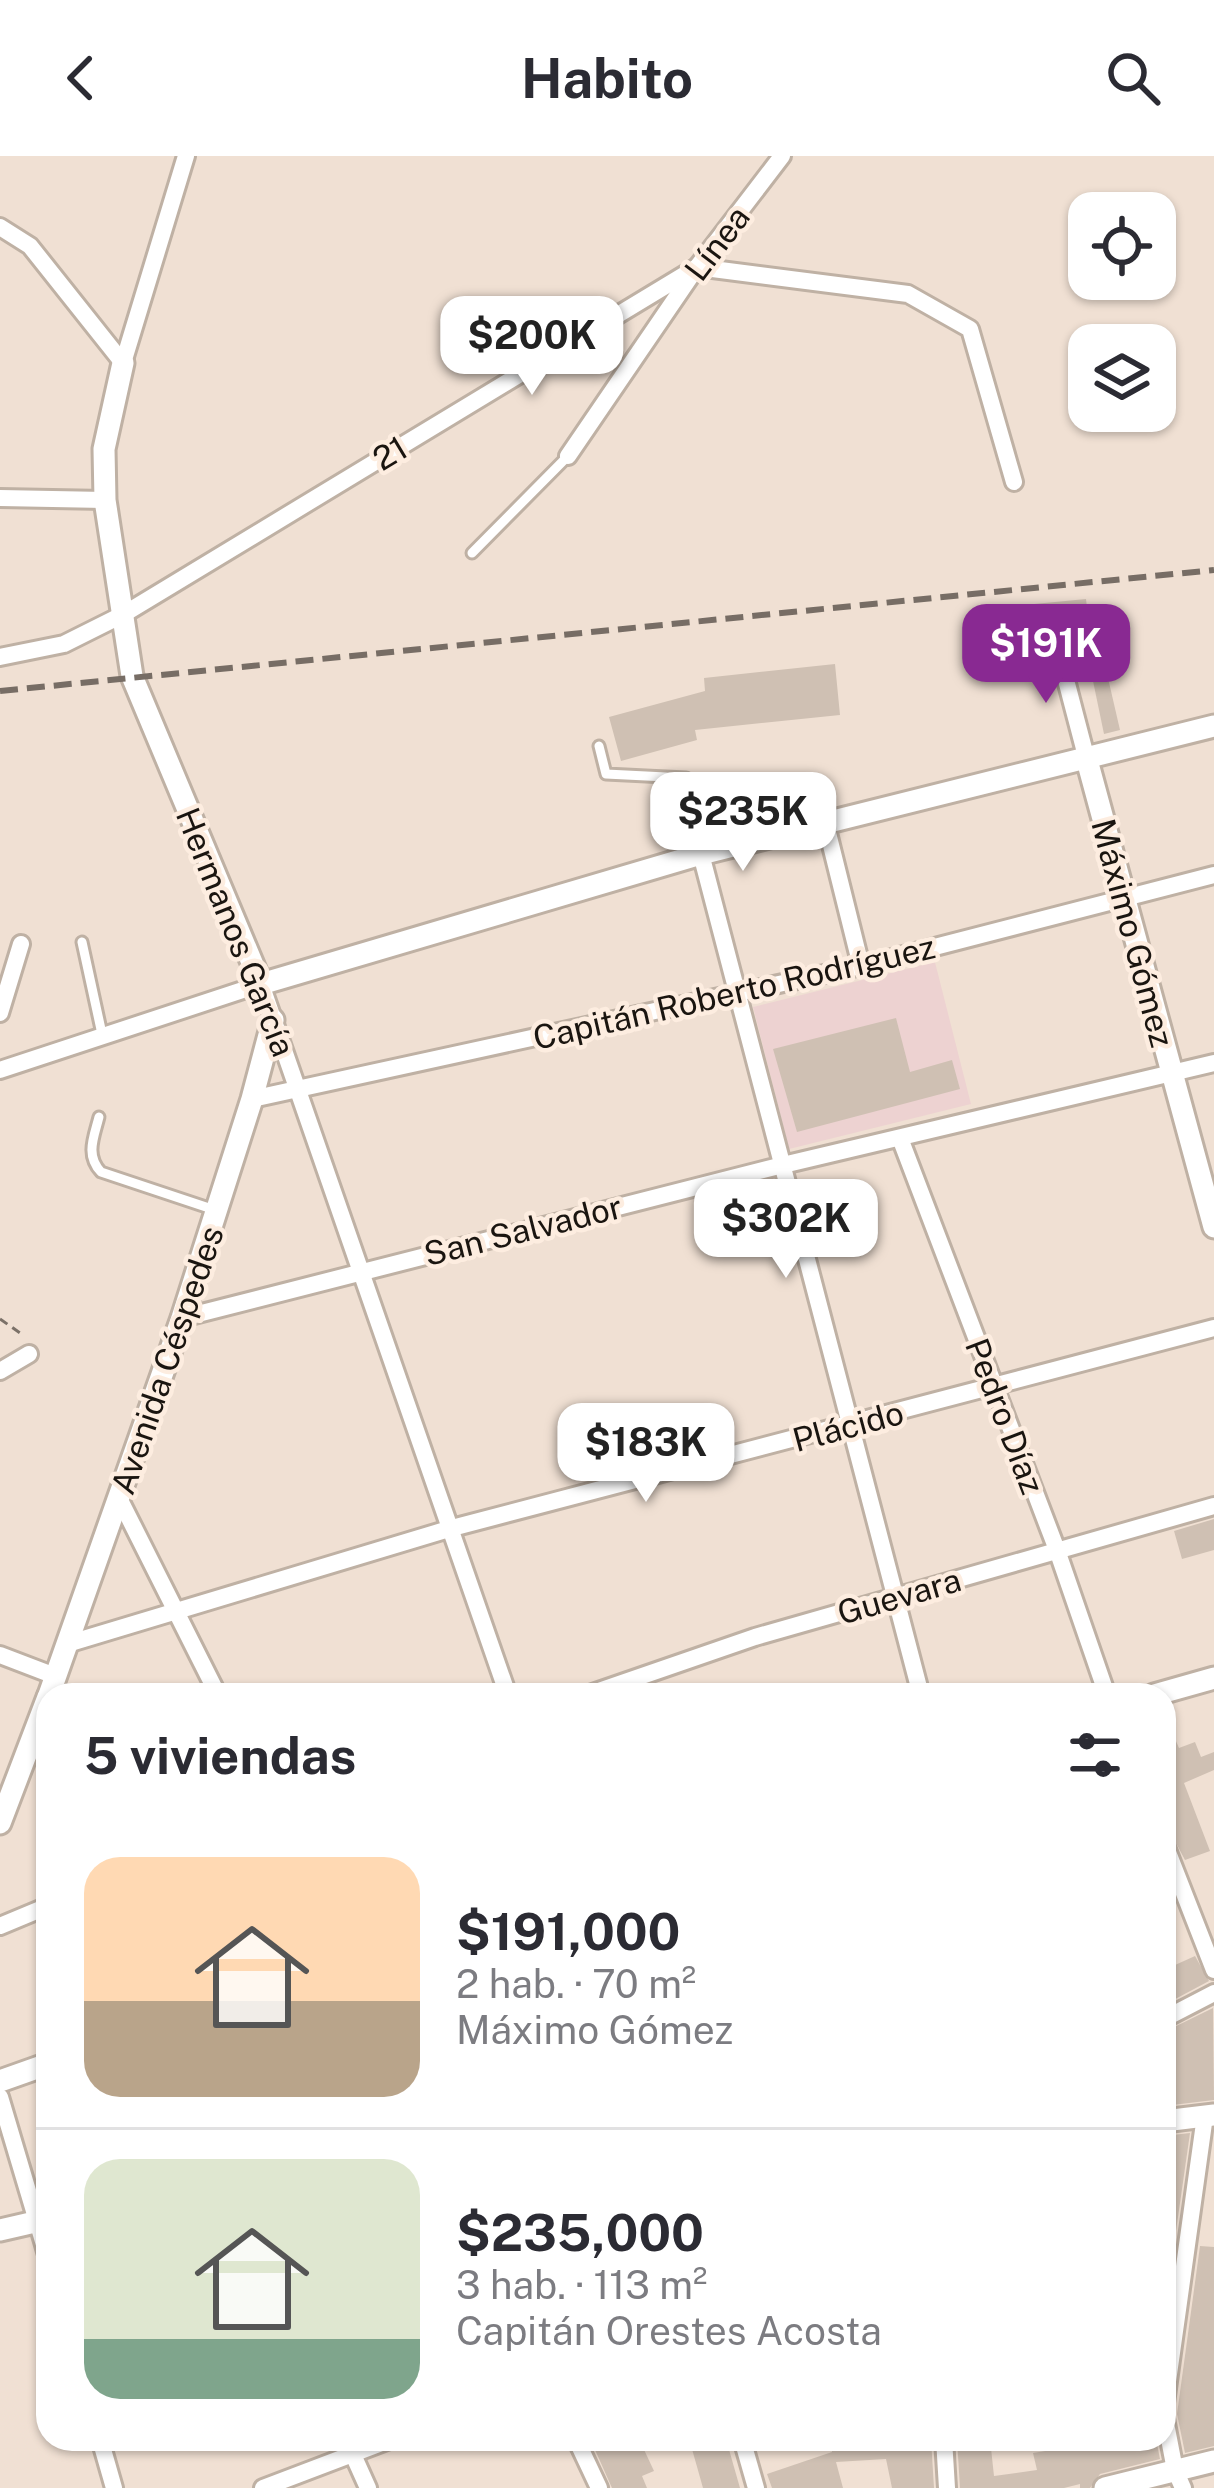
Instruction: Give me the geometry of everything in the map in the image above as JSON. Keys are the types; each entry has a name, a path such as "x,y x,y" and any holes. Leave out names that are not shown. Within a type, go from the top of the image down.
{"street":[{"name":"Hermanos García","path":"186,156 123,363 104,449 105,500 132,676 261,984 504,1683"},
{"name":"Línea","path":"568,456 698,266 782,156"},
{"path":"0,227 30,246 123,363"},
{"path":"698,266 908,294 970,329 1014,482"},
{"name":"21","path":"0,657 64,644 124,614 698,266"},
{"path":"0,498 105,500"},
{"name":"Máximo Gómez","path":"1055,638 1214,1227"},
{"path":"0,1070 261,984 701,854 1214,726"},
{"path":"826,824 861,966"},
{"path":"701,854 918,1683"},
{"name":"Capitán Roberto Rodríguez","path":"252,1099 861,966 1214,875"},
{"path":"0,1013 21,944"},
{"name":"Avenida Céspedes","path":"52,1683 218,1211 273,1020"},
{"name":"San Salvador","path":"182,1318 783,1165 1214,1064"},
{"name":"Pedro Díaz","path":"901,1138 1103,1683"},
{"name":"Plácido","path":"67,1644 452,1528 1214,1328"},
{"path":"0,1372 29,1354"},
{"path":"120,1500 212,1683"},
{"name":"Guevara","path":"622,1683 755,1637 1214,1506"},
{"path":"0,1655 41,1683"},
{"path":"1176,1689 1214,1678"},
{"name":"Avenida Céspedes","path":"0,1823 36,1735"},
{"path":"1176,1873 1214,1970"},
{"path":"0,1926 36,1911"},
{"path":"1176,2013 1214,1994"},
{"path":"0,2081 36,2068"},
{"path":"0,2097 36,2200"},
{"path":"1176,2119 1210,2115 1176,2335"},
{"path":"0,2230 36,2222"},
{"path":"103,2451 114,2488"},
{"path":"263,2488 342,2451"},
{"path":"352,2451 368,2488"},
{"path":"581,2451 598,2488"},
{"path":"746,2451 757,2488"},
{"path":"945,2451 947,2488"},
{"path":"1106,2488 1179,2479 1214,2461"}],"lane":[{"name":"Línea","path":"472,554 568,456"},
{"path":"598,746 606,774 686,778 701,854"},
{"path":"82,942 102,1034"},
{"path":"99,1117 91,1152 101,1172 218,1211"}],"path":[{"path":"0,1319 32,1341 29,1354"}],"shaded area":[{"path":"935,962 971,1104 789,1149 753,1007"}],"building":[{"path":"1086,599 1089,623 1026,630 1024,605"},
{"path":"835,664 840,715 695,730 697,740 621,761 609,717 705,691 704,678"},
{"path":"1108,678 1120,730 1104,734 1093,681"},
{"path":"896,1018 910,1072 952,1060 960,1089 797,1132 773,1049"},
{"path":"1214,1519 1214,1550 1182,1559 1174,1531"},
{"path":"1176,1741 1179,1748 1195,1742 1201,1757 1214,1752 1214,1770 1184,1783 1210,1851 1185,1860 1176,1843"},
{"path":"1195,1956 1209,1981 1176,1999 1176,1965"},
{"path":"1213,2008 1214,2100 1176,2105 1176,2026"},
{"path":"1190,2133 1176,2231 1176,2135"},
{"path":"1200,2246 1214,2247 1214,2446 1185,2453 1177,2414"},
{"path":"596,2451 645,2451 654,2471 642,2476 647,2488 612,2488"},
{"path":"693,2451 729,2451 740,2488 703,2488"},
{"path":"932,2451 934,2488 892,2488 886,2459 836,2462 843,2488 772,2488 767,2474 832,2452"},
{"path":"958,2451 991,2451 994,2476 1037,2470 1033,2453 1045,2451 1158,2451 1160,2459 1100,2474 1090,2488 1080,2488 1080,2484 960,2488"}],"railway":[{"path":"0,691 1214,570"}]}
